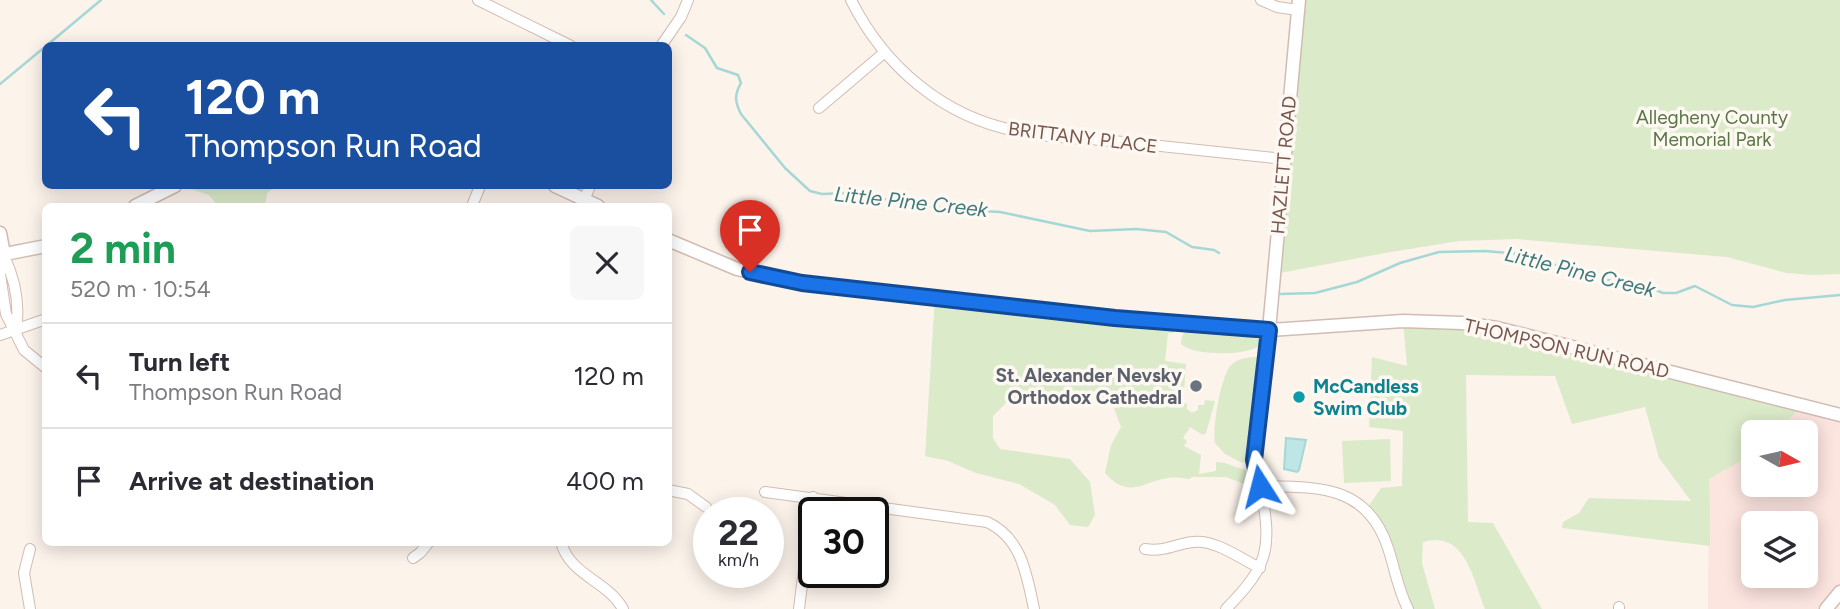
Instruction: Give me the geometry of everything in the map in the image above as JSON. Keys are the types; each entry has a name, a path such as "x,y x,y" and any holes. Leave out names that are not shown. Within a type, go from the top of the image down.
{"street":[{"path":"478,0 564,42"},
{"path":"664,42 681,17 688,0"},
{"name":"BRITTANY PLACE","path":"851,0 866,28 907,75 940,102 996,127 1034,134 1284,159"},
{"path":"1261,0 1277,7 1298,5"},
{"name":"HAZLETT ROAD","path":"1269,330 1298,5"},
{"path":"819,108 885,52"},
{"path":"141,203 169,189"},
{"path":"561,189 591,203"},
{"path":"584,200 589,189"},
{"path":"0,233 0,274 6,314 24,350 42,366"},
{"name":"THOMPSON RUN ROAD","path":"672,242 737,269 790,281 1115,318 1269,330 1403,321 1472,324 1497,328 1840,415"},
{"path":"2,255 42,247"},
{"path":"0,335 42,320"},
{"path":"1226,609 1253,580 1266,548 1267,535 1254,460 1269,330"},
{"path":"1260,486 1306,486 1348,496 1363,506 1384,538 1399,589 1409,609"},
{"path":"672,491 693,498"},
{"path":"765,492 813,497"},
{"path":"889,508 978,520 994,525 1007,536 1018,552 1025,569 1034,609"},
{"path":"1144,549 1158,551 1200,542 1260,568"},
{"path":"413,558 426,546"},
{"path":"562,546 573,566 611,592 623,609"},
{"path":"30,549 24,573 30,609"},
{"path":"799,609 802,588"},
{"path":"1826,609 1840,592"}],"shaded area":[{"path":"1803,405 1840,415 1840,592 1826,609 1708,609 1709,479 1741,461 1741,497 1818,497 1818,420 1789,420"}],"green space":[{"name":"Allegheny County Memorial Park","path":"1302,0 1840,0 1840,274 1786,273 1727,257 1516,239 1459,241 1280,273"},
{"path":"191,189 272,189 267,193 265,203 216,203 209,195"},
{"path":"935,297 1173,330 1173,333 1168,333 1165,361 1186,364 1183,403 1187,404 1187,409 1192,413 1198,410 1198,405 1204,405 1205,400 1215,401 1206,433 1203,435 1190,427 1183,438 1187,441 1184,446 1201,455 1199,474 1216,471 1216,462 1225,463 1251,472 1255,488 1226,477 1170,478 1135,487 1113,481 1105,473 1111,445 1121,427 1114,408 1098,397 1079,395 1006,403 993,416 993,438 1000,449 1070,459 1090,482 1095,515 1088,527 1070,525 1055,505 1019,484 925,456"},
{"path":"1403,321 1462,323 1803,405 1789,420 1741,420 1741,461 1709,479 1710,546 1562,528 1563,522 1579,513 1589,498 1691,501 1659,458 1645,407 1572,424 1555,376 1466,375 1468,522 1493,523 1542,609 1485,609 1465,559 1449,543 1437,540 1423,542 1422,563 1435,609 1408,609 1388,549 1366,510 1381,488 1402,486 1403,431 1369,427 1372,357 1407,366"},
{"path":"1185,332 1251,337 1262,343 1247,351 1209,353 1181,344"},
{"path":"1258,357 1262,360 1250,460 1242,463 1225,454 1215,443 1216,415 1224,379 1231,365 1240,359"},
{"path":"1390,439 1391,481 1344,483 1342,441"}],"water":[{"path":"1286,438 1306,440 1297,472 1284,469"}],"waterway":[{"name":"Little Pine Creek","path":"51,42 101,0"},
{"name":"Little Pine Creek","path":"651,0 664,14"},
{"name":"Little Pine Creek","path":"686,35 705,48 717,68 738,75 741,83 736,98 741,114 785,168 810,191 822,194 847,193 946,209 1000,212 1090,231 1136,229 1166,232 1192,247 1219,253"},
{"name":"Little Pine Creek","path":"0,84 42,49"},
{"name":"Little Pine Creek","path":"1280,294 1315,293 1357,282 1400,263 1439,252 1485,251 1520,254 1602,279 1648,287 1663,293 1676,293 1695,286 1732,305 1753,307 1785,300 1840,295"}],"place":[{"name":"St. Alexander Nevsky Orthodox Cathedral","path":"1196,386"},
{"name":"McCandless Swim Club","path":"1299,397"}],"route":[{"path":"750,272 802,283 1115,318 1269,330 1254,460 1260,486"}]}
